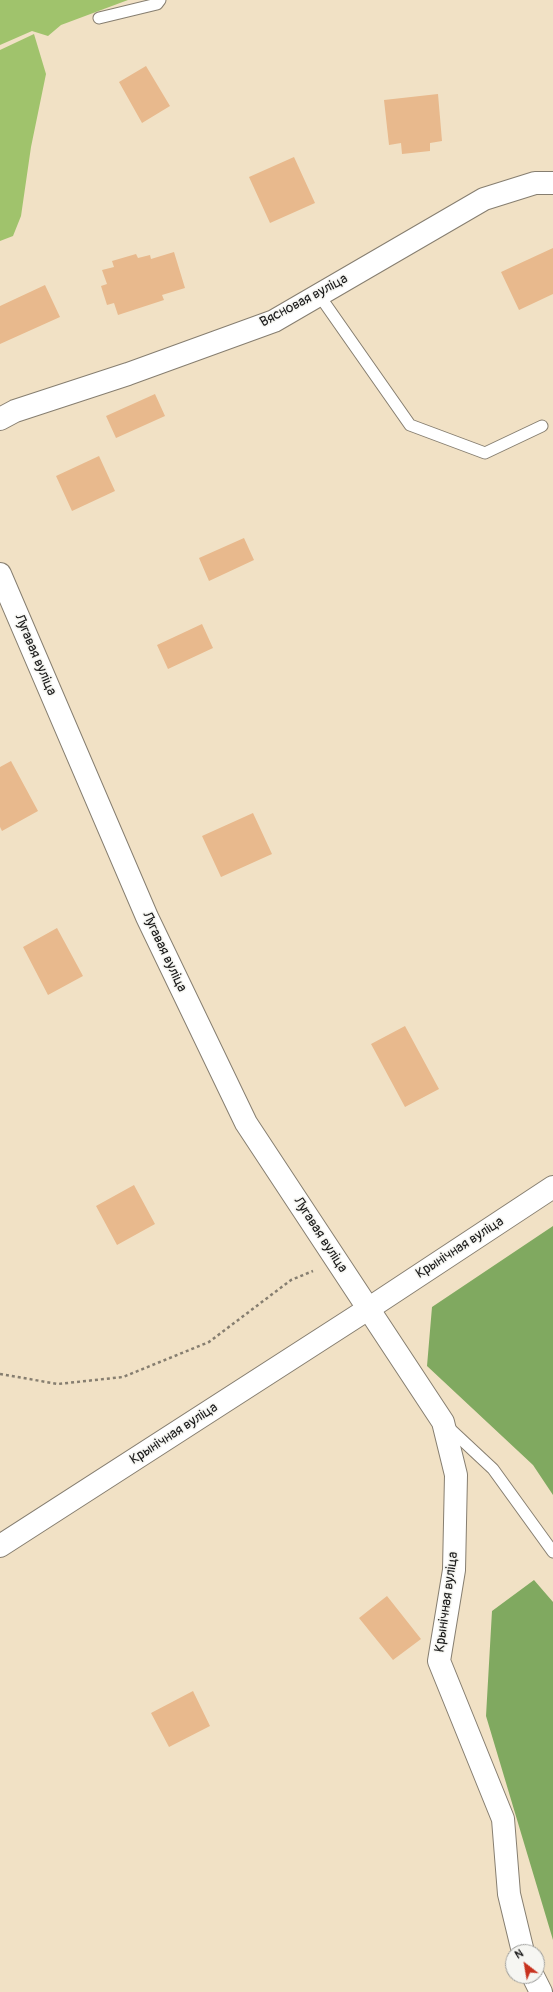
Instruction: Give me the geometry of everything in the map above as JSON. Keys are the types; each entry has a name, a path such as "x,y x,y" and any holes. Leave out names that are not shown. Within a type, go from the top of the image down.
{"street":[{"name":"Вясновая вуліца","path":"0,419 15,411 128,374 274,321 484,199 535,183 553,183"},
{"name":"Лугавая вуліца","path":"0,574 147,917 246,1123 368,1309"},
{"name":"Крынічная вуліца","path":"0,1546 368,1309 553,1187"},
{"name":"Крынічная вуліца","path":"368,1309 443,1422 456,1475 454,1570 439,1661 503,1819 509,1894 521,1944"}],"lane":[{"path":"99,18 157,4 160,0"},
{"path":"319,295 410,425 485,453 542,426"},
{"path":"443,1422 493,1469 553,1552"}],"path":[{"path":"0,1374 58,1384 123,1377 209,1342 291,1280 336,1260"}],"green space":[{"path":"0,0 128,0 61,25 48,36 32,31 0,45"},
{"path":"34,34 46,74 31,147 21,216 13,236 0,241 0,50"},
{"path":"553,1226 553,1495 533,1465 427,1366 432,1307"},
{"path":"534,1580 553,1602 553,1940 486,1716 492,1611"}],"building":[{"path":"146,66 170,106 142,123 119,82"},
{"path":"438,94 442,141 430,143 430,151 402,154 401,143 389,145 384,100"},
{"path":"294,157 315,203 270,223 249,177"},
{"path":"553,248 553,294 519,310 501,272"},
{"path":"174,252 185,288 162,295 164,300 118,315 114,303 107,305 101,286 107,284 102,270 114,267 112,261 136,254 138,258 150,255 151,259"},
{"path":"45,285 60,317 0,344 0,306"},
{"path":"155,394 165,416 116,438 106,416"},
{"path":"99,456 115,491 72,511 56,476"},
{"path":"244,538 254,560 209,581 199,558"},
{"path":"202,624 213,648 168,669 157,645"},
{"path":"11,761 38,811 2,831 0,827 0,767"},
{"path":"253,813 272,854 221,877 202,836"},
{"path":"57,928 83,976 48,995 23,947"},
{"path":"405,1026 439,1089 405,1107 371,1044"},
{"path":"134,1185 155,1224 117,1245 96,1206"},
{"path":"387,1596 421,1639 393,1660 359,1618"},
{"path":"193,1691 210,1726 169,1747 151,1713"}]}
